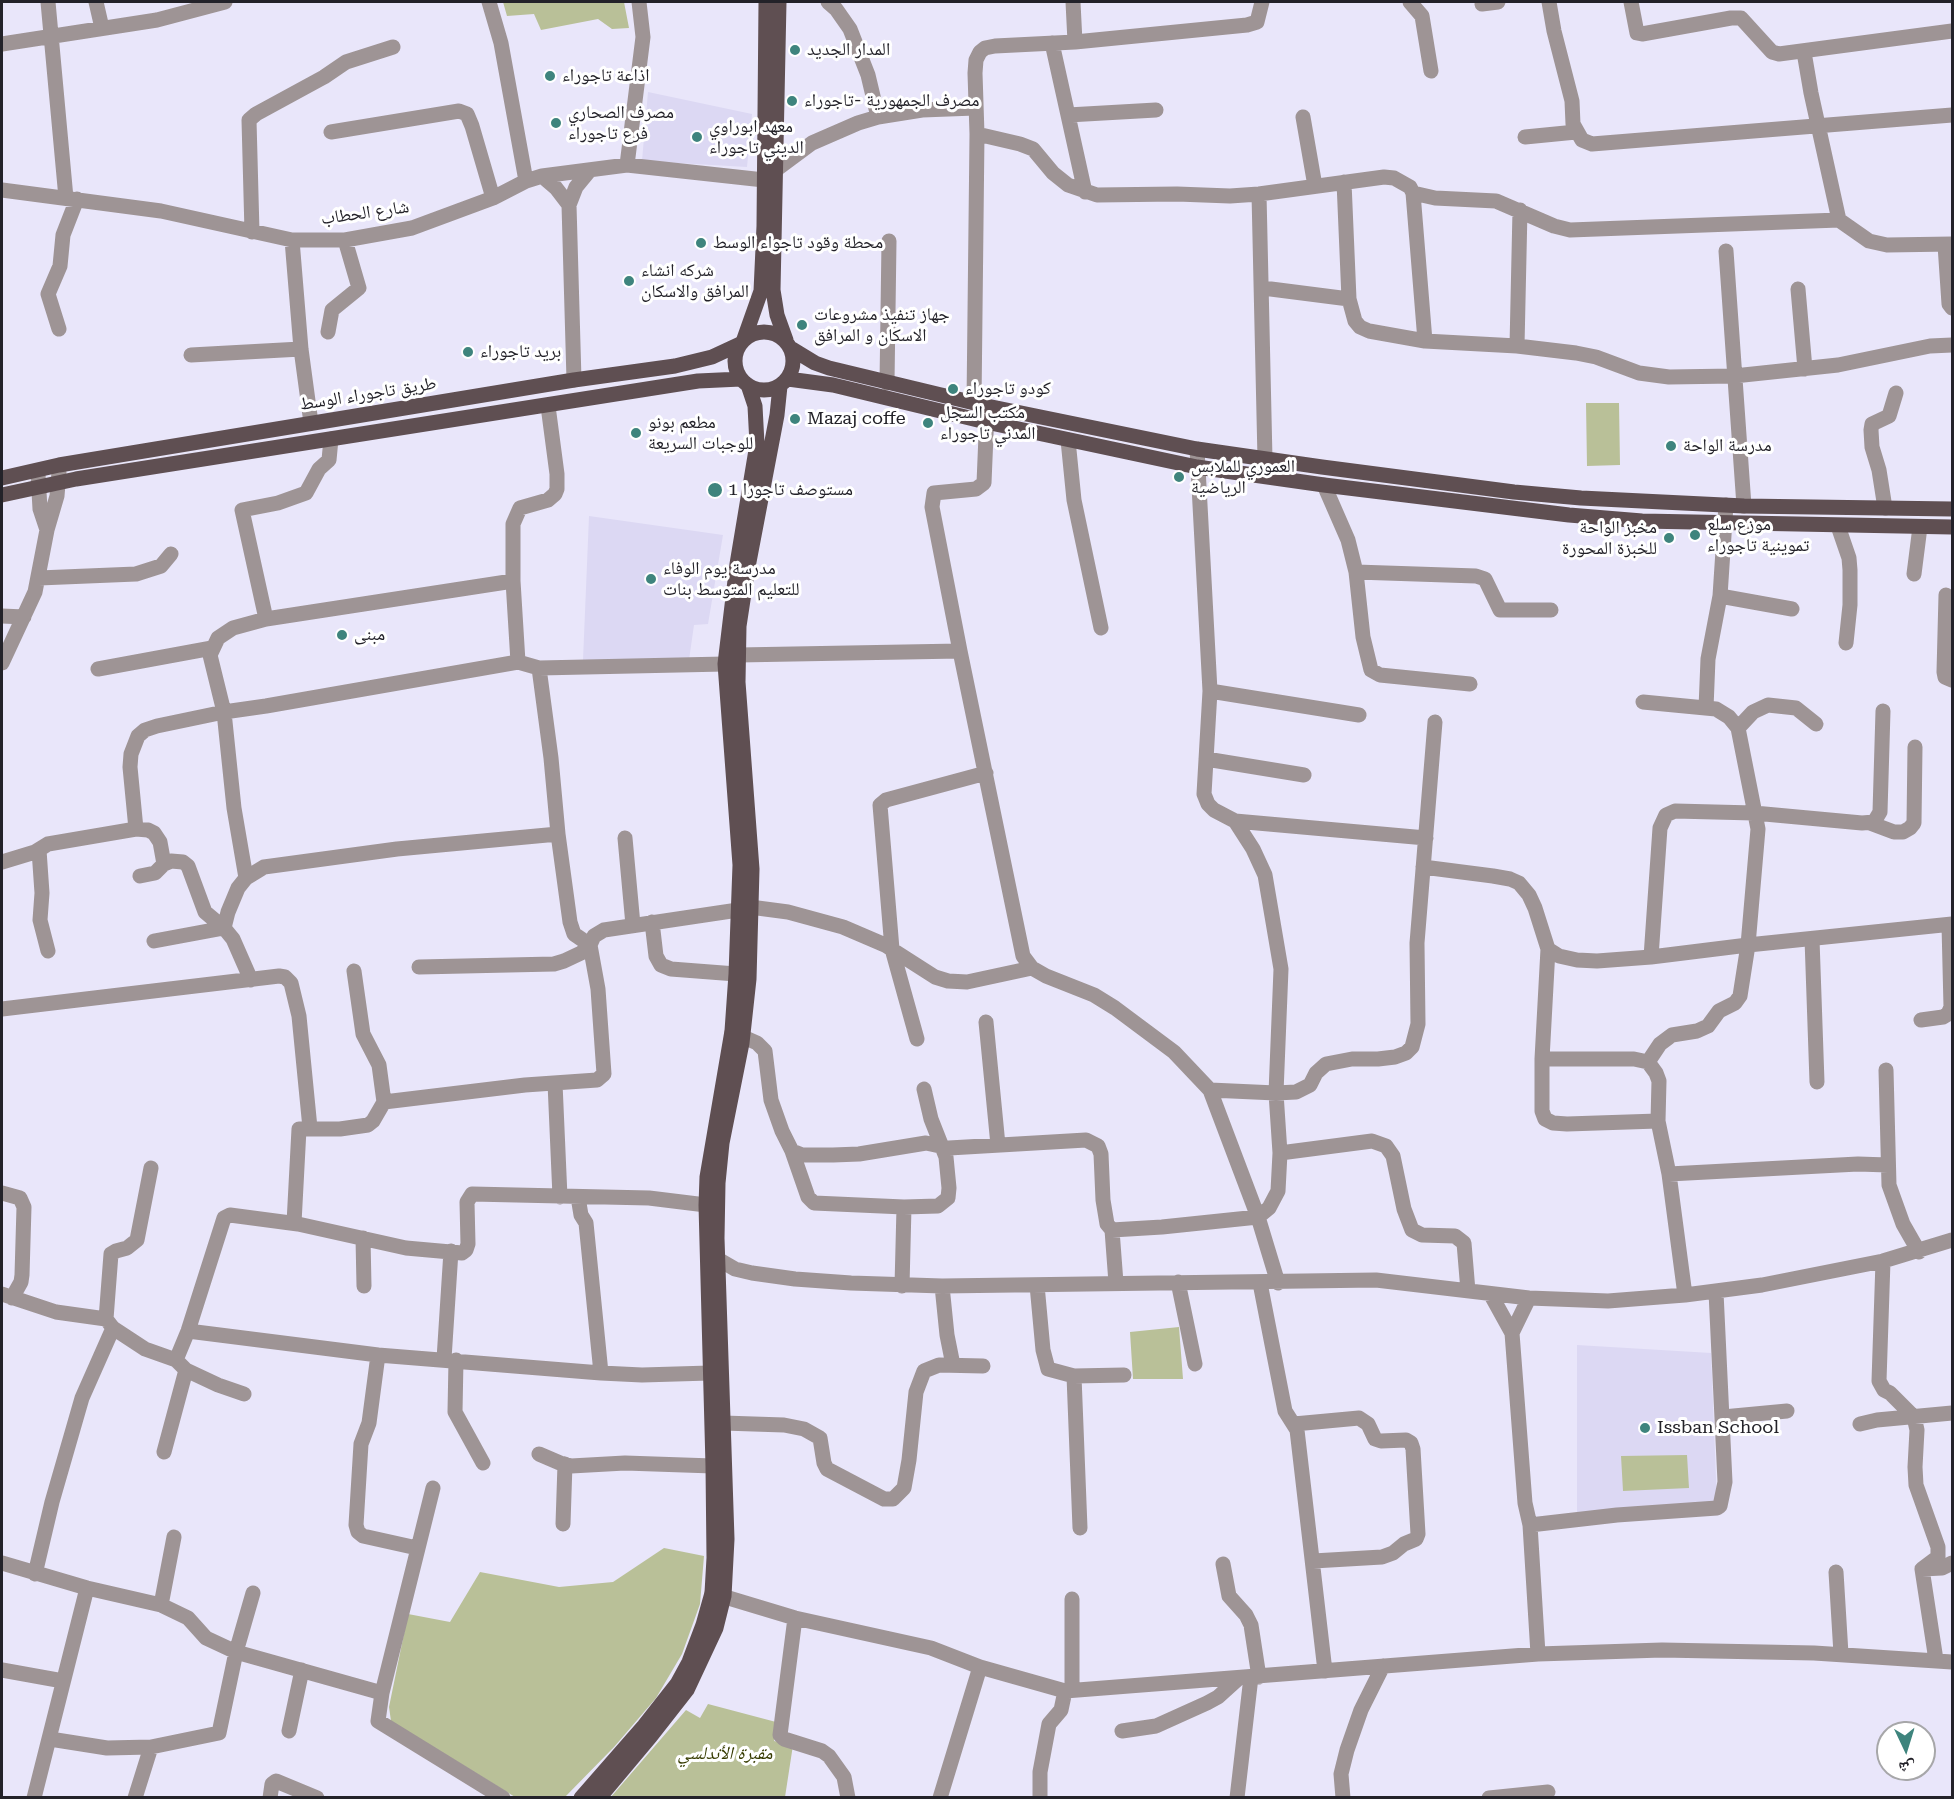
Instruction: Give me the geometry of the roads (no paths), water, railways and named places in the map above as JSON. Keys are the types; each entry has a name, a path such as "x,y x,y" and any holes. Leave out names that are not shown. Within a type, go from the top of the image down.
{"main road":[{"path":"718,1595 714,1558 710,1373 713,1257 718,1183 737,1033 736,974 744,909 752,869 738,655 739,626 753,507 757,422 745,382 735,362 761,291 766,2"},
{"path":"581,1797 687,1690 716,1628 718,1595 727,1539 713,1257 706,1205 707,1177 749,979 725,664 737,564 784,382 793,370 794,359 777,315 773,290 779,2"},
{"path":"742,342 752,334 770,332 814,363 982,411 1068,440 1197,467 1569,515 1724,524 1953,527"},
{"name":"طريق تاجوراء الوسط","path":"2,478 59,465 698,361 742,342"},
{"path":"2,495 38,486 699,381 745,382 764,390 784,382 833,385 1197,449 1514,492 1581,498 1744,506 1953,509"},
{"path":"599,1797 648,1731"}],"street":[{"path":"48,2 72,199 63,235 60,266 48,294 59,329"},
{"path":"96,2 102,28"},
{"path":"2,44 157,20 223,2"},
{"path":"489,2 504,54 526,181"},
{"path":"627,165 643,37 639,2"},
{"path":"829,2 842,16 853,37 868,75 878,117"},
{"path":"1073,2 1076,42"},
{"path":"1262,2 1257,22 1247,25 1076,42 985,48 980,52 976,60 975,108 984,483 976,489 934,493 932,507 1023,956 1032,968 1046,976 1094,995 1116,1008 1174,1052 1210,1090 1258,1218 1278,1283"},
{"path":"1410,2 1422,16 1431,71"},
{"path":"1482,4 1498,2"},
{"path":"1549,2 1572,102 1573,124 1582,140 1592,144 1953,115"},
{"path":"1631,2 1637,33 1741,18 1772,52 1779,54 1953,31"},
{"path":"1052,44 1085,192"},
{"path":"252,232 249,120 346,62 393,47"},
{"path":"1804,52 1839,220"},
{"path":"777,169 812,143 834,132 878,117 922,110 975,108"},
{"path":"1068,115 1156,110"},
{"path":"331,132 459,111 466,114 472,126 493,198"},
{"path":"1304,117 1315,186"},
{"path":"1525,136 1576,132"},
{"path":"977,134 1034,149 1053,173 1068,185 1097,195 1230,196 1384,177 1394,178 1410,187 1413,193 1425,341"},
{"name":"شارع الحطاب","path":"2,190 161,211 292,240 345,240 412,228 493,198 526,181 542,176 627,165 764,180"},
{"path":"574,380 569,205 576,187 590,170"},
{"path":"542,176 556,188 569,205"},
{"path":"1344,182 1349,299 1352,314 1360,327 1370,331 1425,341 1517,346 1596,357 1621,368 1653,376 1734,376 1804,369 1838,365 1930,346 1953,345"},
{"path":"1413,193 1450,199 1496,201 1554,226 1570,230 1839,220 1869,241 1887,245 1949,245 1949,304 1953,308"},
{"path":"1259,194 1263,288 1262,378 1265,459"},
{"path":"1517,346 1520,210"},
{"path":"292,240 301,349 311,423"},
{"path":"328,332 332,310 359,288 345,240"},
{"path":"887,383 889,241"},
{"path":"1726,251 1744,506"},
{"path":"1263,288 1349,299"},
{"path":"1798,289 1804,369"},
{"path":"191,355 301,349"},
{"path":"1885,508 1879,470 1872,447 1871,430 1872,424 1889,416 1896,393"},
{"path":"518,662 513,581 514,518 524,506 548,500 557,489 548,406"},
{"path":"266,619 242,510 306,493 319,469 329,460 331,439"},
{"path":"1068,440 1074,500 1101,628"},
{"path":"1197,449 1210,691 1204,794 1208,804 1220,814 1235,821 1426,838"},
{"path":"2,663 33,598 39,578 47,530 55,507 59,465"},
{"path":"37,469 40,509 47,530"},
{"path":"1324,485 1348,540 1356,572 1363,637 1371,669 1380,675 1470,684"},
{"path":"1706,708 1708,658 1720,596 1726,505"},
{"path":"1838,526 1849,558 1850,570 1850,605 1846,643"},
{"path":"1914,574 1920,527"},
{"path":"39,578 136,574 161,566 171,554"},
{"path":"1356,572 1476,576 1485,579 1500,610 1551,610"},
{"path":"246,878 234,808 224,712 210,655 218,638 233,628 266,619 513,581"},
{"path":"1946,595 1944,672 1945,677 1953,680"},
{"path":"1720,596 1792,609"},
{"path":"2,616 24,617"},
{"path":"98,669 212,648"},
{"path":"738,655 960,651"},
{"path":"136,829 130,767 131,754 138,736 157,726 224,712 518,662 539,668 725,664"},
{"path":"384,1102 525,1085 597,1080 604,1074 598,989 590,945 577,937 572,930 558,834 539,668"},
{"path":"1210,691 1359,715"},
{"path":"1643,702 1716,709 1724,712 1738,728 1758,829 1748,945 1742,988 1736,1003 1719,1011 1708,1026 1697,1032 1672,1035 1660,1044 1648,1062"},
{"path":"1738,728 1753,712 1768,705 1796,708 1816,724"},
{"path":"1870,823 1874,822 1880,812 1883,711"},
{"path":"1210,1090 1296,1092 1310,1085 1316,1072 1326,1064 1352,1059 1395,1057 1406,1053 1412,1047 1419,1024 1417,943 1436,722"},
{"path":"1651,957 1660,828 1666,815 1675,811 1754,813 1870,823 1894,832 1903,832 1914,823 1915,747"},
{"path":"1206,759 1304,775"},
{"path":"917,1039 892,949 880,805 886,800 986,773"},
{"path":"1112,1230 1258,1218 1269,1208 1278,1191 1280,1153 1276,1093 1281,969 1265,875 1253,849 1235,821"},
{"path":"2,862 39,850 48,844 136,829 154,833 160,842 164,864"},
{"path":"224,928 234,895 246,878 264,867 397,849 558,834"},
{"path":"625,838 633,925"},
{"path":"39,850 42,893 40,920 48,951"},
{"path":"140,876 155,873 164,864 178,861 188,866 205,912 233,939 250,980"},
{"path":"1423,867 1510,879 1519,884 1529,895 1548,949 1542,1059 1542,1111 1545,1119 1552,1123 1597,1125 1658,1121"},
{"path":"419,967 554,964 573,957 590,945 594,936 604,930 744,909 788,912 843,927 892,949 935,977 948,981 967,982 1032,968"},
{"path":"652,922 656,956 661,965 671,969 736,974"},
{"path":"1548,949 1559,956 1596,961 1951,925 1951,1007 1948,1014 1943,1017 1921,1020"},
{"path":"154,941 224,928"},
{"path":"1812,939 1817,1082"},
{"path":"294,1223 298,1130 368,1125 373,1121 384,1102 379,1065 363,1034 354,971"},
{"path":"2,1009 285,977 291,983 299,1016 309,1128"},
{"path":"986,1022 998,1145"},
{"path":"737,1033 757,1042 765,1051 771,1100 808,1197 814,1203 904,1207 938,1206 948,1198 946,1157 924,1089"},
{"path":"1542,1059 1634,1059 1648,1062 1656,1072 1659,1081 1658,1121 1669,1174 1685,1295"},
{"path":"1886,1070 1889,1185 1894,1202 1919,1252"},
{"path":"555,1083 560,1197"},
{"path":"792,1151 802,1155 833,1155 859,1154 926,1143 943,1147 1086,1140 1094,1143 1101,1154 1103,1200 1107,1224 1112,1230 1116,1283"},
{"path":"1280,1153 1372,1141 1386,1146 1393,1156 1404,1209 1412,1230 1422,1235 1455,1236 1464,1243 1468,1291"},
{"path":"1669,1174 1858,1164 1888,1165"},
{"path":"35,1574 52,1502 82,1398 110,1324 111,1254 127,1248 137,1240 152,1168"},
{"path":"2,1193 20,1198 24,1207 21,1282 7,1296 56,1312 110,1324 145,1349 218,1385 244,1394"},
{"path":"164,1452 188,1331 226,1216 236,1215 294,1223 406,1248 462,1253 468,1244 467,1202 472,1194 650,1198 706,1205"},
{"path":"578,1197 581,1215 586,1223 601,1373"},
{"path":"902,1286 904,1207"},
{"path":"363,1238 364,1286"},
{"path":"713,1257 735,1269 752,1273 795,1279 902,1286 1376,1281 1491,1295 1608,1301 1762,1286 1883,1261 1953,1240"},
{"path":"451,1251 450,1360 455,1412 483,1462"},
{"path":"1883,1261 1879,1381 1884,1390 1914,1417 1917,1430 1916,1485 1938,1546 1938,1557 1922,1569"},
{"path":"1178,1282 1195,1364"},
{"path":"1260,1283 1285,1411 1297,1430 1325,1671"},
{"path":"1037,1285 1043,1350 1047,1365 1052,1371 1074,1376 1124,1375"},
{"path":"942,1286 953,1365"},
{"path":"1530,1525 1717,1508 1722,1503 1725,1482 1716,1292"},
{"path":"1491,1295 1512,1333 1525,1503 1530,1525 1538,1653"},
{"path":"1512,1333 1529,1298"},
{"path":"188,1331 378,1355 601,1373 642,1375 710,1373"},
{"path":"378,1355 369,1423 361,1442 356,1525 358,1532 363,1536 417,1548"},
{"path":"723,1424 784,1425 804,1429 820,1438 827,1469 884,1499 893,1498 904,1488 916,1392 924,1371 932,1366 983,1366"},
{"path":"1074,1376 1080,1528"},
{"path":"1723,1417 1787,1411"},
{"path":"1860,1424 1877,1420 1953,1413"},
{"path":"1294,1424 1359,1418 1368,1424 1375,1439 1381,1441 1406,1440 1411,1443 1413,1449 1418,1534 1416,1539 1382,1557 1314,1561"},
{"path":"539,1454 565,1464 585,1466 625,1463 713,1466"},
{"path":"563,1524 565,1464"},
{"path":"433,1488 382,1693 378,1719 380,1723 503,1797"},
{"path":"161,1605 174,1537"},
{"path":"2,1563 87,1588 161,1605 189,1618 206,1638 236,1652 382,1693"},
{"path":"1922,1569 1942,1568 1953,1563"},
{"path":"1223,1564 1229,1596 1246,1615 1251,1625 1250,1677 1237,1797"},
{"path":"1922,1569 1936,1660"},
{"path":"1836,1572 1841,1654"},
{"path":"34,1797 87,1588"},
{"path":"50,1739 107,1748 151,1747 217,1734 221,1731 236,1652 254,1593"},
{"path":"718,1595 795,1618 931,1648 980,1667 1068,1690 1538,1653 1662,1650 1841,1654 1953,1662"},
{"path":"1040,1797 1040,1772 1049,1724 1061,1710 1068,1690 1072,1599"},
{"path":"795,1618 780,1735 784,1739 822,1751 829,1756 844,1777 848,1797"},
{"path":"1347,1797 1341,1774 1353,1730 1383,1666"},
{"path":"940,1797 980,1667"},
{"path":"2,1670 63,1681"},
{"path":"289,1731 302,1670"},
{"path":"1122,1731 1156,1726 1208,1703 1250,1677"},
{"path":"135,1797 151,1747"},
{"path":"270,1797 272,1784 276,1781 317,1797"},
{"path":"1489,1797 1548,1792"}],"place":[{"name":"المدار الجديد","path":"795,50"},
{"name":"اذاعة تاجوراء","path":"550,76"},
{"name":"مصرف الجمهورية -تاجوراء","path":"792,101"},
{"name":"مصرف الصحاري فرع تاجوراء","path":"556,123"},
{"name":"معهد ابوراوي الديني تاجوراء","path":"697,137"},
{"name":"محطة وقود تاجواء الوسط","path":"701,243"},
{"name":"شركه انشاء المرافق والاسكان","path":"629,281"},
{"name":"جهاز تنفيذ مشروعات الاسكان و المرافق","path":"802,325"},
{"name":"بريد تاجوراء","path":"468,352"},
{"name":"كودو تاجوراء","path":"953,389"},
{"name":"Mazaj coffe","path":"795,419"},
{"name":"مكتب السجل المدني تاجوراء","path":"928,423"},
{"name":"مطعم بونو للوجبات السريعة","path":"636,433"},
{"name":"مدرسة الواحة","path":"1671,446"},
{"name":"العموري للملابس الرياضية","path":"1179,477"},
{"name":"مستوصف تاجورا 1","path":"715,490"},
{"name":"موزع سلع تموينية تاجوراء","path":"1695,535"},
{"name":"مخبز الواحة للخبزة المحورة","path":"1669,538"},
{"name":"مدرسة يوم الوفاء للتعليم المتوسط بنات","path":"651,579"},
{"name":"مبنى","path":"342,635"},
{"name":"Issban School","path":"1645,1428"}],"park label":[{"name":"مقبرة الأندلسي","path":"725,1754"}]}
